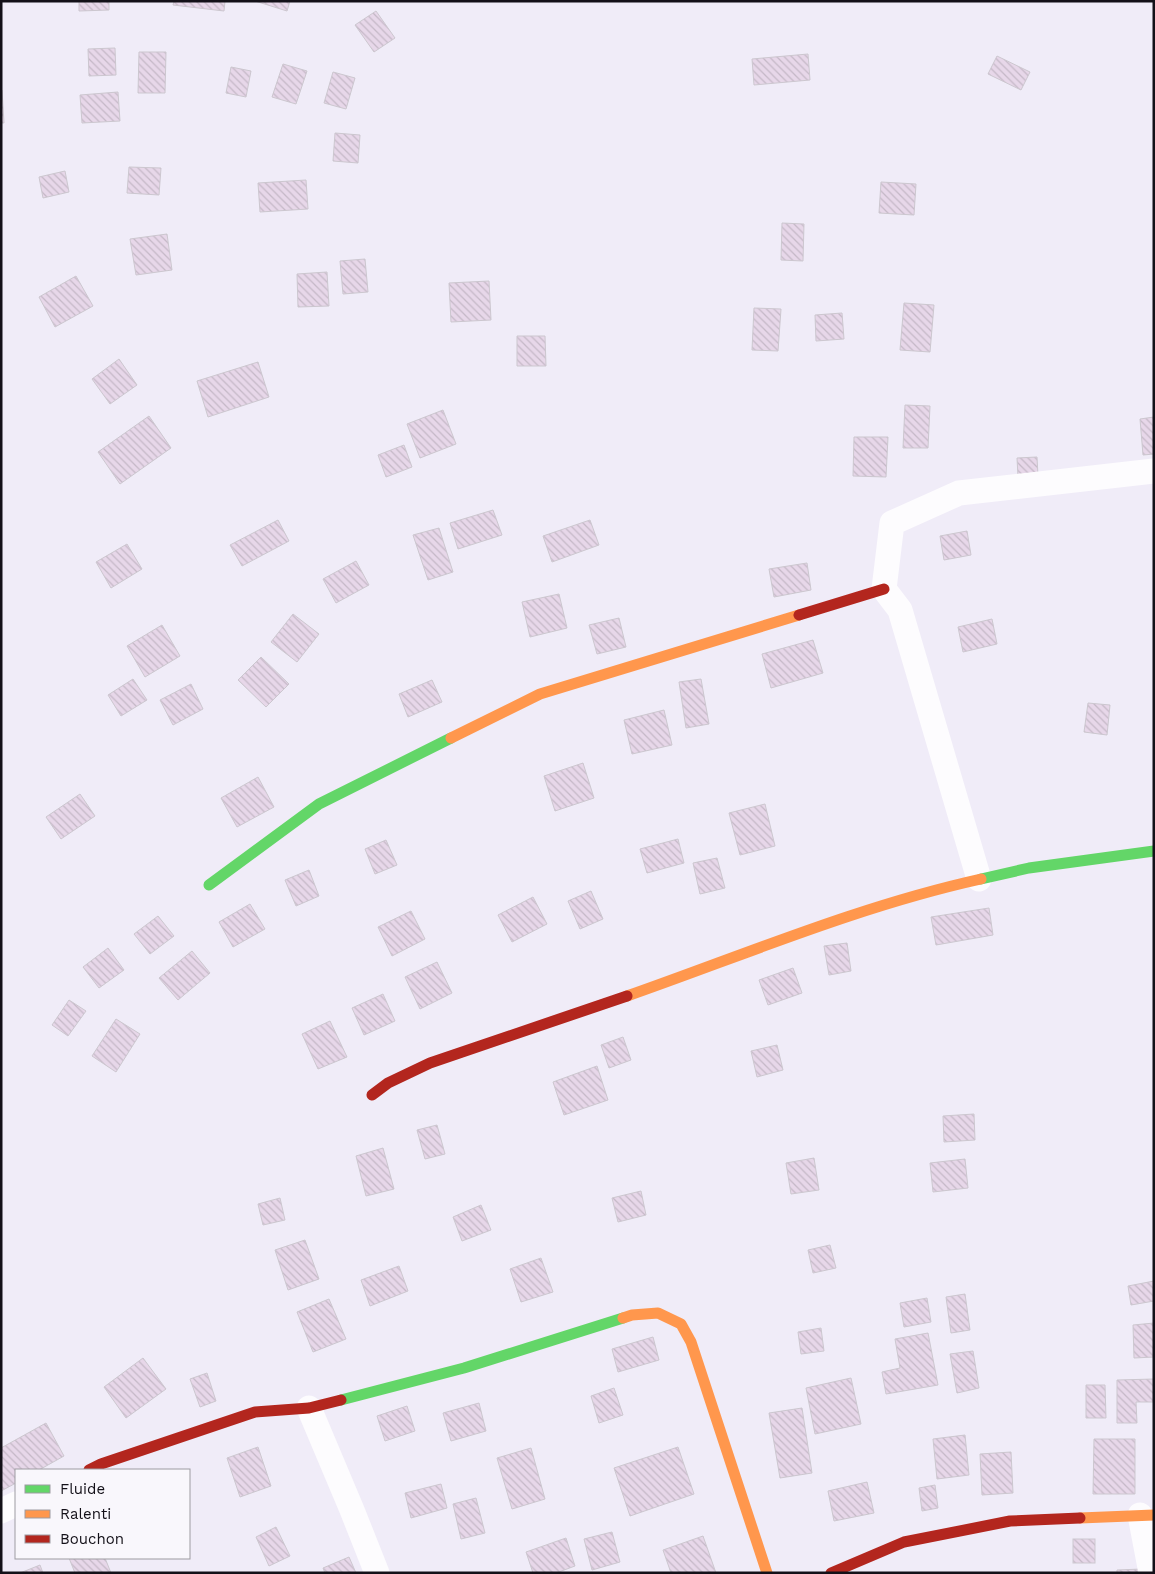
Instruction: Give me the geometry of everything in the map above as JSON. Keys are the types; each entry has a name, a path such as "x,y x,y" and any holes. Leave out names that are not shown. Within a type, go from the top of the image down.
{"street":[{"path":"979,879 900,610 884,589 892,523 959,493 1154,471"},
{"path":"209,885 319,804 540,694 884,589"},
{"path":"372,1095 388,1083 430,1063 707,968 850,915 935,889 1029,868 1154,851"},
{"path":"91,1469 255,1412 308,1408 464,1368 632,1315 658,1313 681,1324 691,1342 767,1573"},
{"path":"308,1408 352,1510 376,1573"},
{"path":"1,1511 15,1504"},
{"path":"831,1573 904,1542 1010,1521 1147,1515 1151,1573"}],"building":[{"path":"79,1 109,1 109,10 79,11"},
{"path":"174,1 225,1 224,11 173,5"},
{"path":"255,1 290,1 287,11"},
{"path":"376,11 395,38 374,52 355,25"},
{"path":"115,48 116,75 89,76 88,49"},
{"path":"139,52 166,52 165,93 138,93"},
{"path":"808,54 810,80 754,85 752,59"},
{"path":"997,56 1030,72 1021,90 988,74"},
{"path":"283,64 307,71 296,104 272,97"},
{"path":"231,67 251,71 246,97 226,93"},
{"path":"333,72 355,78 346,109 324,103"},
{"path":"2,90 4,123 1,123"},
{"path":"118,92 120,121 82,123 80,95"},
{"path":"335,133 360,135 358,163 333,161"},
{"path":"129,167 161,168 159,195 127,193"},
{"path":"65,171 69,192 43,198 39,177"},
{"path":"306,180 308,209 260,212 258,183"},
{"path":"881,182 916,184 914,215 879,213"},
{"path":"782,223 804,224 803,261 781,260"},
{"path":"167,234 172,270 136,275 130,239"},
{"path":"365,259 368,292 343,294 340,261"},
{"path":"327,272 329,306 298,307 297,274"},
{"path":"76,276 93,306 55,327 39,297"},
{"path":"489,281 491,320 451,322 449,283"},
{"path":"904,303 934,305 930,352 900,350"},
{"path":"754,308 781,309 778,351 752,350"},
{"path":"842,313 844,339 816,341 815,315"},
{"path":"517,336 545,336 546,366 517,366"},
{"path":"119,359 137,385 110,404 92,379"},
{"path":"258,362 269,397 208,417 197,381"},
{"path":"905,405 930,406 928,448 903,448"},
{"path":"443,410 456,444 420,458 407,424"},
{"path":"149,416 171,448 120,484 98,452"},
{"path":"1154,417 1154,454 1143,455 1140,419"},
{"path":"854,437 888,437 886,477 853,476"},
{"path":"404,445 412,467 386,477 378,455"},
{"path":"1037,457 1038,476 1018,477 1017,458"},
{"path":"493,510 502,535 458,549 450,523"},
{"path":"278,520 289,541 242,566 230,545"},
{"path":"590,520 599,545 552,562 543,536"},
{"path":"439,528 453,572 428,580 413,535"},
{"path":"967,531 971,555 944,560 940,536"},
{"path":"127,544 142,569 111,588 96,562"},
{"path":"356,561 369,585 336,603 323,579"},
{"path":"807,563 811,590 774,597 769,569"},
{"path":"559,594 567,628 530,637 522,602"},
{"path":"293,614 319,634 297,662 271,642"},
{"path":"619,618 626,647 597,654 589,625"},
{"path":"992,619 997,644 963,652 958,627"},
{"path":"162,625 180,656 145,677 127,646"},
{"path":"813,640 823,673 771,688 762,654"},
{"path":"261,657 289,684 266,707 238,680"},
{"path":"133,679 147,700 121,716 108,695"},
{"path":"701,679 709,724 686,728 679,682"},
{"path":"432,680 442,702 408,717 399,694"},
{"path":"191,684 203,709 173,725 160,700"},
{"path":"1088,703 1110,705 1107,735 1084,732"},
{"path":"664,710 672,745 632,754 624,720"},
{"path":"583,763 594,798 555,811 544,776"},
{"path":"258,777 274,807 237,827 221,798"},
{"path":"80,794 95,816 61,839 46,817"},
{"path":"765,804 775,846 740,855 729,813"},
{"path":"678,839 684,863 647,873 640,849"},
{"path":"386,840 397,865 375,874 365,849"},
{"path":"717,858 725,888 700,894 693,863"},
{"path":"309,870 319,896 296,906 285,880"},
{"path":"591,891 603,919 580,929 568,901"},
{"path":"533,897 547,924 512,942 498,915"},
{"path":"250,904 265,929 233,947 219,922"},
{"path":"989,908 993,935 936,945 931,917"},
{"path":"411,911 425,939 392,956 378,927"},
{"path":"158,916 174,936 150,954 134,934"},
{"path":"847,943 851,971 829,975 824,946"},
{"path":"108,948 124,970 99,988 83,967"},
{"path":"192,951 210,973 178,1000 159,978"},
{"path":"437,962 452,993 420,1009 405,977"},
{"path":"793,968 802,993 768,1005 759,980"},
{"path":"383,994 395,1021 364,1035 352,1008"},
{"path":"69,1000 86,1011 68,1036 52,1025"},
{"path":"116,1019 140,1034 116,1072 92,1056"},
{"path":"330,1021 347,1057 318,1069 302,1034"},
{"path":"623,1037 631,1060 609,1068 601,1045"},
{"path":"777,1045 783,1070 757,1077 751,1051"},
{"path":"597,1066 608,1100 564,1115 553,1082"},
{"path":"974,1114 975,1140 944,1142 943,1116"},
{"path":"437,1125 445,1154 425,1159 417,1130"},
{"path":"383,1148 394,1189 366,1196 356,1156"},
{"path":"814,1158 819,1190 791,1194 786,1163"},
{"path":"965,1159 968,1188 933,1192 930,1163"},
{"path":"641,1191 646,1215 618,1222 612,1198"},
{"path":"280,1198 285,1220 263,1225 258,1204"},
{"path":"481,1205 491,1230 462,1241 453,1217"},
{"path":"305,1240 319,1279 288,1290 275,1250"},
{"path":"830,1245 836,1268 813,1273 808,1250"},
{"path":"541,1258 553,1292 521,1302 510,1269"},
{"path":"399,1266 408,1291 370,1306 361,1280"},
{"path":"1154,1281 1154,1301 1131,1305 1128,1286"},
{"path":"965,1294 970,1330 951,1333 946,1297"},
{"path":"927,1298 931,1322 904,1327 900,1303"},
{"path":"329,1299 346,1339 313,1352 297,1312"},
{"path":"1154,1323 1154,1357 1134,1358 1133,1325"},
{"path":"821,1328 824,1351 801,1354 798,1332"},
{"path":"928,1333 938,1385 886,1394 882,1372 900,1368 895,1339"},
{"path":"653,1337 659,1360 618,1372 612,1349"},
{"path":"973,1351 979,1388 957,1393 950,1354"},
{"path":"143,1358 166,1389 126,1418 104,1387"},
{"path":"207,1373 216,1401 200,1407 190,1379"},
{"path":"851,1378 861,1424 815,1434 806,1388"},
{"path":"1154,1379 1154,1402 1136,1402 1137,1423 1117,1423 1117,1380"},
{"path":"1086,1385 1105,1385 1106,1418 1086,1418"},
{"path":"614,1388 623,1415 599,1423 591,1396"},
{"path":"479,1403 486,1431 451,1441 443,1413"},
{"path":"407,1406 415,1431 385,1441 377,1416"},
{"path":"802,1408 812,1473 780,1478 769,1413"},
{"path":"46,1423 64,1456 41,1469 15,1469 15,1484 1,1491 1,1448"},
{"path":"965,1435 969,1475 937,1479 933,1439"},
{"path":"1094,1439 1135,1439 1135,1494 1093,1494"},
{"path":"258,1447 271,1486 240,1497 227,1458"},
{"path":"678,1447 694,1494 630,1516 614,1468"},
{"path":"531,1448 545,1499 512,1509 497,1458"},
{"path":"1011,1452 1013,1493 982,1495 980,1454"},
{"path":"867,1482 874,1513 834,1521 828,1491"},
{"path":"441,1484 447,1508 411,1518 405,1493"},
{"path":"935,1485 938,1508 922,1511 919,1488"},
{"path":"476,1498 485,1533 461,1539 453,1504"},
{"path":"276,1527 290,1556 269,1566 256,1537"},
{"path":"612,1532 620,1562 592,1570 584,1539"},
{"path":"703,1536 716,1573 671,1573 663,1550"},
{"path":"566,1538 575,1566 556,1573 533,1573 526,1552"},
{"path":"1073,1539 1095,1539 1095,1563 1073,1563"},
{"path":"349,1557 356,1573 325,1573 323,1568"},
{"path":"69,1559 105,1559 111,1573 75,1573"},
{"path":"40,1565 43,1573 20,1573"},
{"path":"1142,1569 1142,1573 1117,1573 1117,1570"}],"traffic: fast":[{"path":"209,885 319,804 451,738"},
{"path":"981,879 1029,868 1154,851"},
{"path":"341,1400 464,1368 623,1318"}],"traffic: slow":[{"path":"451,738 540,694 799,615"},
{"path":"627,996 846,917 936,890 981,879"},
{"path":"623,1318 632,1315 658,1313 681,1324 691,1342 767,1573"},
{"path":"1080,1518 1154,1515"}],"traffic: jam":[{"path":"799,615 884,589"},
{"path":"372,1095 388,1083 430,1063 627,996"},
{"path":"91,1469 255,1412 309,1408 341,1400"},
{"path":"831,1573 904,1542 1010,1521 1080,1518"}]}
